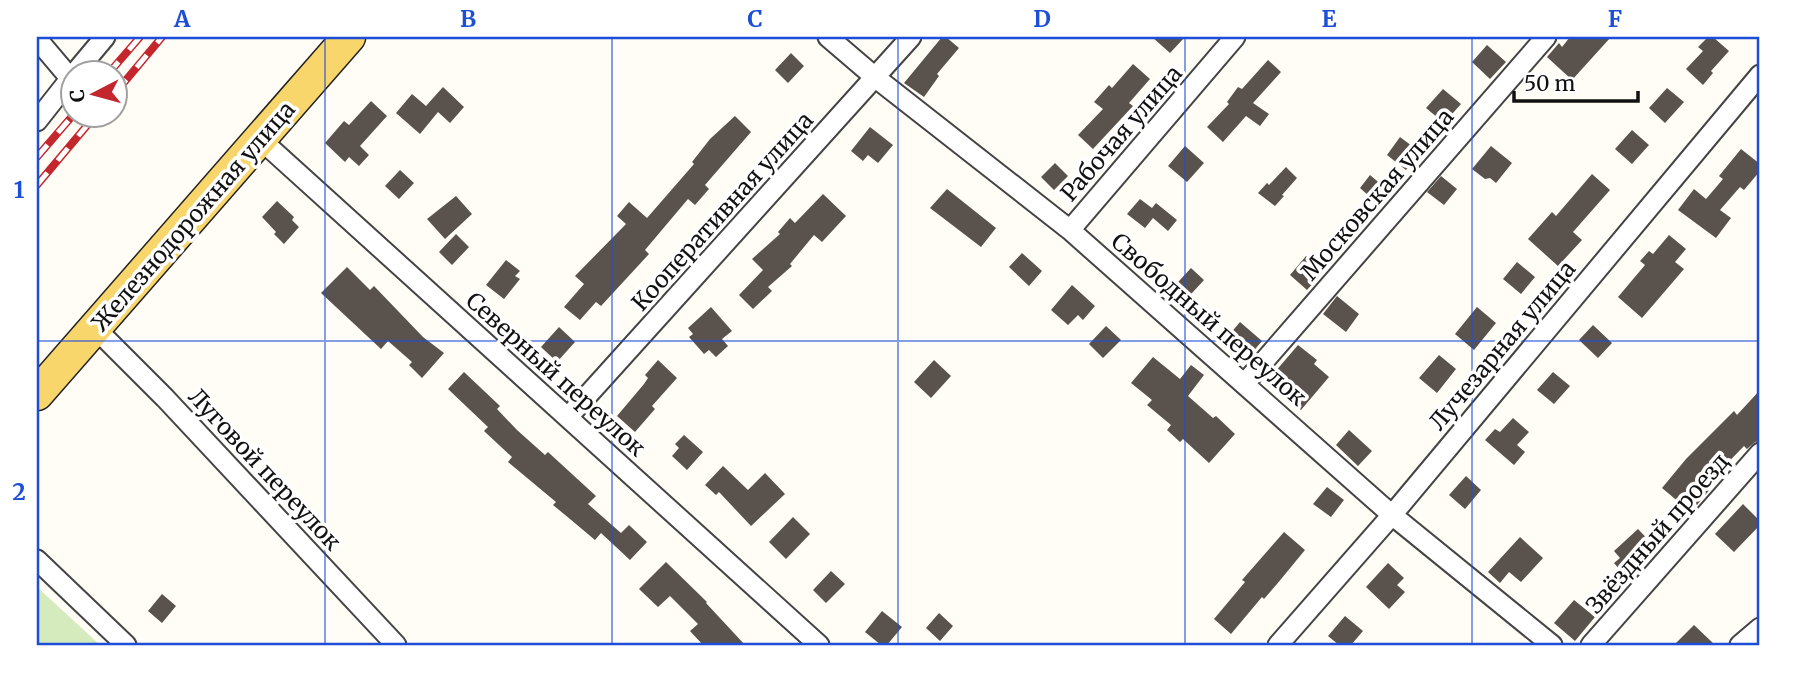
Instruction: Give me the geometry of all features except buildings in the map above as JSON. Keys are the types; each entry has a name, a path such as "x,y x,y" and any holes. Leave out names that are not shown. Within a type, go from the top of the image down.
{"main road":[{"name":"Железнодорожная улица","path":"37,394 349,37"}],"street":[{"path":"86,60 105,37"},
{"name":"Свободный переулок","path":"828,37 876,78 1070,229 1392,515 1552,645"},
{"name":"Кооперативная улица","path":"568,417 911,37"},
{"name":"Рабочая улица","path":"1070,229 1235,37"},
{"name":"Московская улица","path":"1245,383 1546,37"},
{"path":"37,39 60,62"},
{"name":"Лучезарная улица","path":"1278,645 1392,515 1760,75"},
{"path":"37,121 60,92"},
{"name":"Северный переулок","path":"260,139 820,645"},
{"name":"Луговой переулок","path":"95,328 165,398 396,645"},
{"name":"Звёздный проезд","path":"1591,645 1760,453"},
{"path":"37,560 126,645"},
{"path":"1741,645 1760,628"}],"green space":[{"path":"37,587 100,645 37,645"}],"railway":[{"path":"120,60 140,37"},
{"path":"130,75 162,37"},
{"path":"37,157 60,130"},
{"path":"37,185 83,130"}]}
